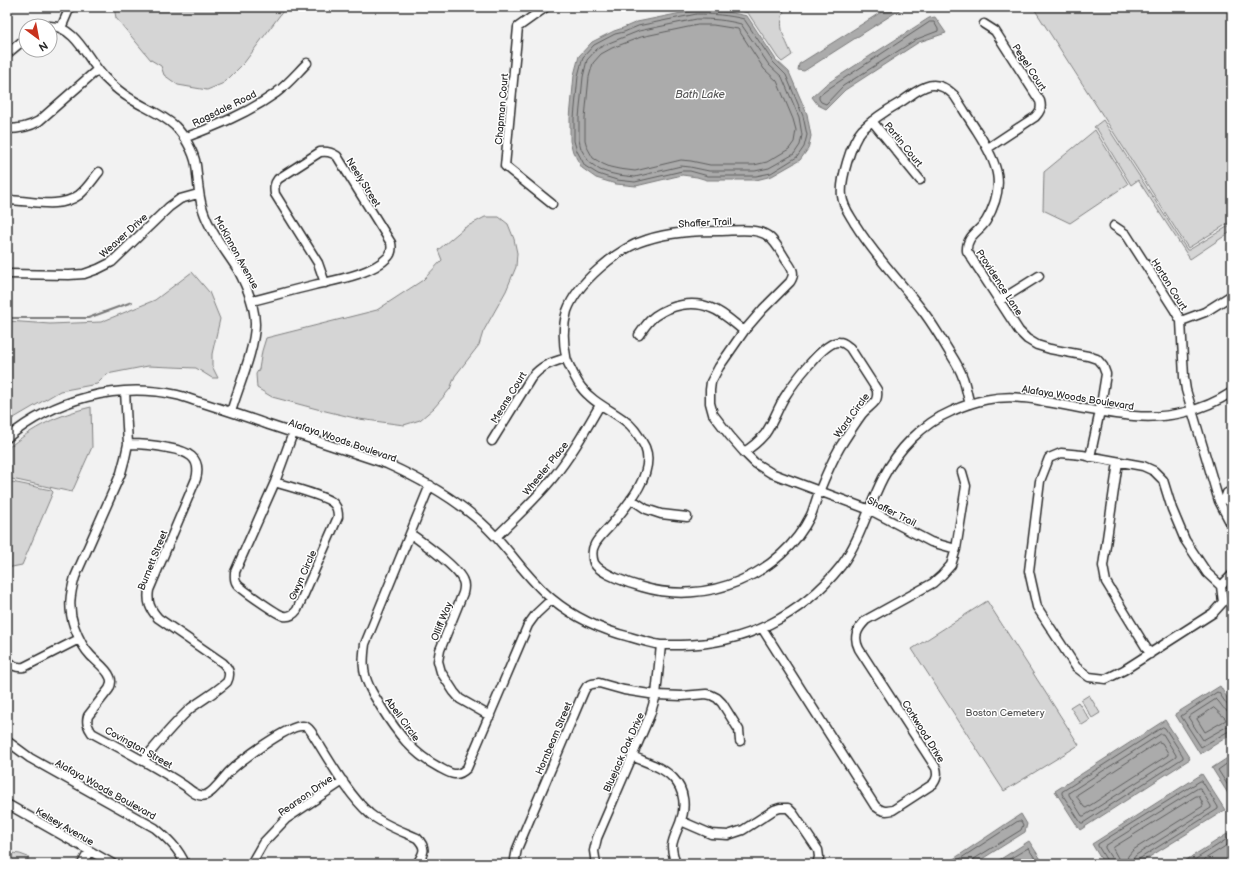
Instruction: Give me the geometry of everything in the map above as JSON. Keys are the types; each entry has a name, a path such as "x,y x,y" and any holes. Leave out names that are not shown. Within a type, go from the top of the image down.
{"street":[{"path":"61,28 70,7"},
{"name":"Chapman Court","path":"546,7 518,27 505,166 552,204"},
{"name":"Pegel Court","path":"984,24 995,31 1042,106 1040,112 1035,118 988,148"},
{"name":"McKinnon Avenue","path":"58,27 68,31 76,39 97,70 114,87 175,126 191,150 196,164 198,194 203,212 211,228 246,285 252,301 255,325 250,354 230,412"},
{"path":"7,54 18,45"},
{"name":"Ragsdale Road","path":"184,138 236,116 259,103 286,84 307,63"},
{"path":"7,129 22,128 32,125 97,70"},
{"name":"Providence Lane","path":"970,404 962,377 955,362 922,310 875,253 858,229 846,209 842,197 842,184 847,164 854,143 860,132 872,120 927,86 938,85 947,89 954,95 988,148 997,169 997,196 992,210 983,225 969,238 967,251 1019,331 1028,339 1037,345 1050,349 1088,356 1097,360 1103,366 1106,374 1090,456"},
{"name":"Partin Court","path":"872,120 920,180"},
{"name":"Neely Street","path":"252,301 325,283 368,270 391,254 391,243 337,156 332,152 326,151 320,152 278,179 275,183 274,189 318,263 325,283"},
{"path":"7,200 59,203 69,200 79,195 99,172"},
{"name":"Weaver Drive","path":"7,274 69,276 84,274 98,269 112,262 169,207 180,199 198,194"},
{"name":"Horton Court","path":"1114,226 1126,234 1181,321 1186,390 1192,411 1225,499 1232,526"},
{"name":"Shaffer Trail","path":"819,491 811,514 800,533 788,546 772,562 750,576 729,586 705,592 682,594 655,591 625,582 600,569 594,563 592,554 594,545 631,499 646,474 648,461 646,450 639,436 626,421 600,405 581,388 566,358 563,330 568,310 591,276 603,265 644,240 688,232 749,230 768,236 775,243 793,270 794,276 744,331 719,366 711,382 710,403 713,414 744,452 755,463 771,473 870,510 931,542 956,549"},
{"path":"999,301 1039,276"},
{"path":"1181,321 1205,312 1232,294"},
{"path":"639,335 646,324 655,316 669,308 686,304 700,304 711,308 721,313 744,331"},
{"name":"Ward Circle","path":"744,452 759,441 766,433 784,398 806,367 829,344 843,342 850,348 877,390 877,395 875,402 864,412 839,449 819,491"},
{"name":"Means Court","path":"492,441 531,378 538,370 545,365 566,358"},
{"name":"Alafaya Woods Boulevard","path":"7,438 18,428 38,416 59,406 90,396 125,391 144,391 178,396 387,464 408,474 430,485 456,502 476,518 496,537 533,580 552,599 590,624 612,633 661,645 697,645 718,642 762,628 788,615 801,605 831,577 854,546 883,478 899,452 913,437 938,418 953,410 988,399 1021,397 1135,417 1167,415 1192,411 1210,404 1232,392"},
{"name":"Covington Street","path":"125,391 128,444 121,473 75,577 71,592 71,616 79,639 90,656 110,677 111,684 109,689 88,716 86,721 87,726 92,733 172,777 198,795 205,796 211,792 242,760 287,730 296,726 304,726 309,728 353,796 362,806 383,822 417,838 421,842 424,846 424,853 417,864"},
{"name":"Wheeler Place","path":"496,537 552,480 577,445 600,405"},
{"name":"Gwyn Circle","path":"275,482 328,499 336,506 338,511 338,517 297,610 294,614 289,616 279,614 239,587 234,579 235,572 275,482 293,433"},
{"name":"Burnett Street","path":"128,444 151,444 182,450 189,454 197,465 198,472 196,479 149,590 149,606 158,618 223,663 229,672 227,682 192,707 178,720 143,761"},
{"path":"1061,453 1090,456 1118,462 1143,466 1154,470 1163,480 1172,509 1185,540 1207,573 1221,586 1222,602 1213,613 1150,654 1106,679 1089,677 1076,667 1037,607 1029,571 1040,481 1049,458 1061,453"},
{"path":"1118,462 1103,566 1106,582 1150,654"},
{"name":"Corkwood Drive","path":"762,628 875,806 886,812 893,810 933,784 938,774 936,768 859,649 856,643 856,635 859,627 866,620 933,583 942,576 951,565 956,549 966,486 962,472"},
{"name":"Abell Circle","path":"430,485 365,644 363,659 364,673 369,687 386,715 412,749 428,762 450,773 457,774 463,772 467,768 528,625 536,614 552,599"},
{"path":"1225,499 1227,493 1232,491"},
{"path":"631,499 646,509 661,514 687,517"},
{"name":"Olliff Way","path":"411,534 439,556 460,575 463,581 463,593 440,650 438,661 441,672 460,699 490,716"},
{"path":"1221,586 1232,575"},
{"path":"7,659 12,666 24,667 79,639"},
{"name":"Bluejack Oak Drive","path":"596,864 594,851 597,838 650,715 656,695 661,645"},
{"name":"Hornbeam Street","path":"516,864 515,859 517,849 587,686 599,683 624,690 656,695"},
{"path":"656,695 682,696 706,694 717,698 722,703 739,730 740,740"},
{"name":"Alafaya Woods Boulevard","path":"7,741 30,758 154,828 177,850 186,864"},
{"path":"632,756 663,770 672,777 678,786 684,802 684,810 672,846 673,857 676,864"},
{"name":"Pearson Drive","path":"251,864 263,843 286,818 343,781"},
{"name":"Kelsey Avenue","path":"7,804 113,864"},
{"path":"681,821 711,834 728,835 743,830 774,810 788,808 818,850 819,857 817,864"},
{"path":"82,864 90,851"}],"green space":[{"path":"114,7 286,7 244,63 224,83 207,90 178,85 164,75 161,66 151,60 116,18"},
{"path":"715,7 785,7 782,21 782,32 792,55 782,62 748,13"},
{"path":"1033,7 1232,7 1232,221 1188,248"},
{"path":"1103,120 1187,250 1232,224 1232,231 1190,259 1138,180 1131,185 1097,129 1094,127"},
{"path":"1095,130 1128,184 1070,223 1043,210 1044,172"},
{"path":"485,217 499,217 508,224 514,239 517,253 516,267 506,291 483,332 479,345 455,376 450,389 434,408 420,420 404,425 359,419 272,397 257,388 256,374 259,369 266,338 377,310 423,280 442,260 438,250 464,228"},
{"path":"192,272 209,292 220,319 212,354 212,366 218,378 212,378 196,368 148,366 107,374 97,384 60,391 7,422 7,321 50,324 101,322 155,300"},
{"path":"91,407 92,447 72,492 7,478 7,449 26,434 46,423"},
{"path":"7,481 51,490 53,492 22,565 7,568"},
{"name":"Boston Cemetery","path":"987,601 1079,745 1004,791 912,649"},
{"path":"1089,695 1100,713 1092,718 1081,700"},
{"path":"1078,702 1090,720 1082,725 1070,707"},
{"path":"12,853 28,857 28,864 7,864 7,854"}],"water":[{"path":"889,7 904,7 804,71 798,70 799,64"},
{"name":"Bath Lake","path":"696,10 709,10 747,16 776,60 789,72 807,114 811,136 808,149 800,160 772,176 756,180 707,180 682,175 636,186 616,184 596,178 582,168 573,152 570,141 570,118 574,75 579,56 592,42 614,31 637,22"},
{"path":"935,17 946,33 919,42 845,90 826,109 818,105 812,97 825,85 929,18"},
{"path":"1220,686 1232,706 1232,734 1200,754 1175,714"},
{"path":"1165,720 1190,759 1080,830 1055,791"},
{"path":"1232,755 1232,800 1212,768"},
{"path":"1202,774 1225,810 1138,864 1104,864 1092,844"},
{"path":"1021,814 1027,824 1025,832 974,864 946,864"},
{"path":"1232,831 1232,864 1180,864"},
{"path":"1029,841 1044,864 993,864"}],"waterway":[{"path":"7,318 88,318 132,302"}]}
